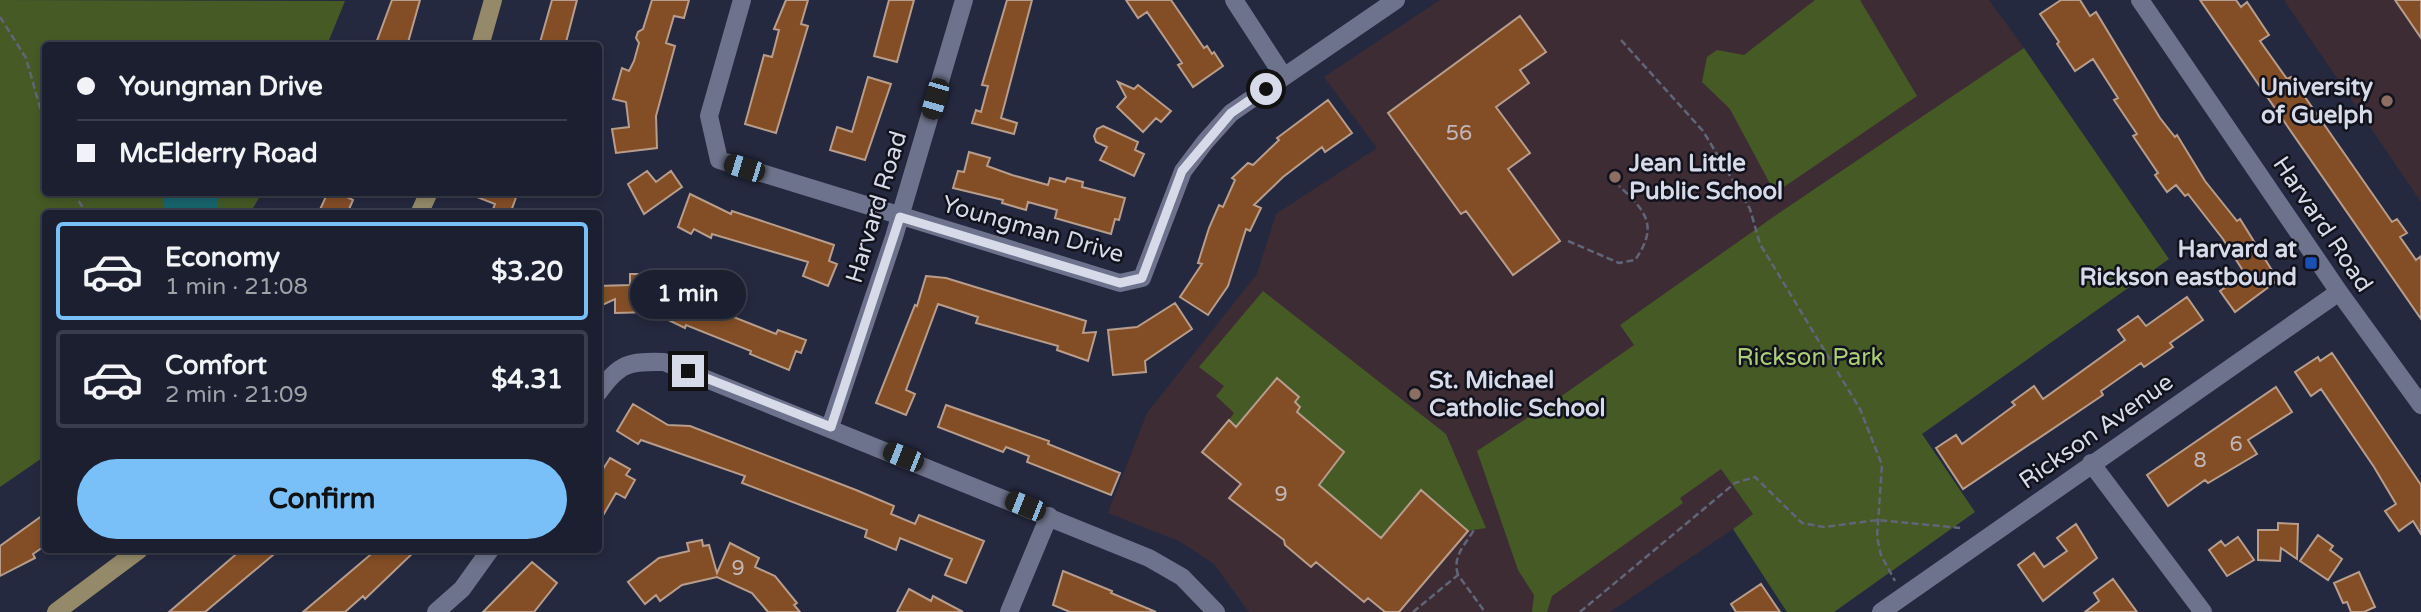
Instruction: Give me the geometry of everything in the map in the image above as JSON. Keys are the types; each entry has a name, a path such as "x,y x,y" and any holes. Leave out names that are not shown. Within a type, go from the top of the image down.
{"main road":[{"path":"481,42 493,0"},
{"path":"56,612 135,553"}],"street":[{"path":"742,0 709,116 719,160 900,217"},
{"name":"Harvard Road","path":"831,427 900,217 964,0"},
{"path":"1234,0 1283,77"},
{"name":"Youngman Drive","path":"900,217 1120,283 1142,278 1182,171 1231,113 1396,0"},
{"name":"Harvard Road","path":"2140,0 2339,292 2421,405"},
{"name":"Rickson Avenue","path":"1886,611 2091,463 2339,292"},
{"path":"602,387 613,372 633,361 664,362 831,427 1138,554 1182,577 1216,612"},
{"path":"2091,463 2203,612"},
{"path":"1009,612 1049,516"},
{"path":"436,612 462,589 488,553"}],"path":[{"path":"0,17 26,58 42,116"},
{"path":"1621,40 1703,131 1750,209 1760,244 1860,410 1882,465 1877,537 1881,555 1904,596"},
{"path":"1568,241 1619,263 1635,260 1648,242 1649,226 1640,206 1619,186"},
{"path":"1580,612 1735,483 1755,477 1802,523 1824,527 1878,520 1960,528"},
{"path":"1474,530 1460,550 1455,565 1458,575 1485,612"},
{"path":"1413,612 1458,575"}],"shaded area":[{"path":"1440,0 1989,0 2024,48 1620,325 1753,514 1733,529 1610,612 1249,612 1214,564 1181,542 1108,513 1147,413 1257,274 1276,214 1377,148 1324,77"},
{"name":"University of Guelph","path":"2284,0 2421,0 2421,202"},
{"path":"163,196 218,196 218,210 164,210"}],"green space":[{"path":"0,0 345,1 328,42 42,42 42,196 260,196 252,210 42,210 42,458 0,487"},
{"path":"1815,0 1860,0 1917,96 1775,193 1730,109 1702,82 1707,57 1717,50 1744,55"},
{"name":"Rickson Park","path":"2024,48 2169,259 1922,434 1975,512 1834,612 1787,612 1733,529 1753,514 1721,469 1680,498 1683,503 1552,596 1547,612 1532,612 1534,595 1518,570 1477,451 1533,414 1545,414 1543,409 1634,345 1620,325 1779,213"},
{"path":"1263,291 1446,434 1486,528 1468,531 1421,491 1381,538 1319,485 1344,452 1297,412 1300,407 1295,402 1298,396 1276,378 1236,427 1229,420 1234,413 1216,396 1224,386 1199,367"}],"building":[{"path":"392,0 420,0 408,42 376,42"},
{"path":"552,0 577,0 566,42 540,42"},
{"path":"652,0 689,0 684,18 674,16 666,43 675,46 656,116 657,148 616,153 612,129 629,127 626,102 613,99 622,68 629,71 634,61 639,43 636,38 638,32 643,29"},
{"path":"786,0 808,0 801,24 808,26 776,133 745,124 764,55 772,57 779,30 774,29"},
{"path":"889,0 914,0 897,62 874,56"},
{"path":"1007,0 1032,0 1001,118 1017,123 1014,134 972,123 976,110 981,112 988,86 982,85"},
{"path":"1126,0 1171,0 1204,48 1207,46 1212,54 1214,52 1223,66 1193,87 1178,65 1182,63 1147,12 1138,18"},
{"path":"2061,0 2080,0 2090,16 2096,12 2160,118 2175,137 2177,135 2205,181 2237,221 2240,219 2278,280 2235,312 2220,291 2245,274 2223,239 2188,194 2185,196 2176,185 2167,192 2155,175 2158,173 2133,136 2137,134 2114,100 2118,98 2093,59 2075,71 2040,14"},
{"path":"2200,0 2236,0 2241,7 2247,2 2269,35 2260,41 2287,79 2291,77 2392,222 2397,219 2407,233 2400,237 2416,260 2421,256 2421,319"},
{"path":"2395,0 2421,0 2421,38"},
{"path":"1520,16 1546,52 1520,70 1529,83 1496,107 1530,153 1508,169 1560,241 1513,275 1466,211 1461,214 1388,113"},
{"path":"868,77 891,84 865,160 830,150 837,127 852,132"},
{"path":"1118,82 1134,89 1138,85 1171,111 1161,122 1156,118 1143,132 1117,107 1126,97"},
{"path":"1328,100 1352,133 1325,152 1322,147 1283,177 1254,205 1261,208 1250,231 1246,229 1228,286 1208,315 1180,297 1202,264 1198,263 1209,228 1219,205 1223,207 1235,180 1232,178 1248,163 1253,165 1279,140 1277,138"},
{"path":"1103,126 1138,142 1135,150 1144,154 1134,176 1100,160 1107,147 1096,142 1094,136 1097,129"},
{"path":"969,152 990,158 987,166 1012,175 1048,185 1050,178 1065,182 1067,178 1083,182 1082,187 1125,198 1119,220 1115,219 1111,234 1055,218 1057,210 1028,202 1026,210 1002,203 1003,200 953,188 958,171 964,172"},
{"path":"647,171 656,182 671,171 682,187 644,214 628,184"},
{"path":"690,194 731,214 732,211 834,245 829,261 837,264 828,286 803,276 808,262 712,234 711,238 694,229 691,234 678,227"},
{"path":"326,196 345,196 353,200 349,210 320,210"},
{"path":"475,196 517,196 511,210 493,210 495,204"},
{"path":"630,274 649,274 649,287 700,308 701,304 776,334 778,330 806,340 801,353 796,351 789,370 750,354 751,351 686,325 685,328 652,312 615,313 615,299 602,305 602,286 630,285"},
{"path":"926,276 946,278 1086,321 1083,333 1096,332 1088,361 1057,350 1058,346 976,323 978,317 938,304 906,390 915,394 906,415 876,403 915,305 917,306"},
{"path":"2187,297 2203,320 2170,343 2173,347 2144,367 2141,363 2101,391 2103,395 1963,489 1936,448 1956,435 1962,444 2015,405 2012,402 2034,386 2043,399 2125,340 2118,330 2138,316 2146,326"},
{"path":"1175,303 1192,329 1145,361 1146,372 1113,375 1108,330 1137,327"},
{"path":"2332,353 2421,485 2421,534 2413,521 2399,531 2385,511 2396,504 2374,467 2321,389 2311,396 2295,372 2318,357 2320,361"},
{"name":"St. Michael Catholic School","path":"1277,378 1299,397 1295,402 1300,407 1297,412 1344,452 1319,485 1381,538 1421,490 1468,531 1399,612 1385,612 1368,598 1364,602 1316,562 1311,567 1285,545 1284,540 1229,498 1241,484 1202,452 1229,420 1236,427"},
{"path":"2276,387 2292,412 2248,440 2257,454 2208,483 2205,480 2168,506 2147,475"},
{"path":"633,404 668,425 690,426 894,506 891,514 915,524 919,515 984,541 966,583 945,575 952,559 900,538 896,550 865,537 867,530 742,483 745,476 641,440 638,444 617,431"},
{"path":"946,405 1049,441 1048,444 1120,473 1111,495 1027,462 1029,456 1006,447 1003,452 938,427"},
{"path":"610,458 630,469 626,475 635,480 625,498 616,493 602,517 602,471"},
{"path":"42,516 42,548 33,554 35,558 0,576 0,546"},
{"path":"2278,523 2298,524 2297,559 2281,548 2280,561 2258,560 2258,530 2278,530"},
{"path":"2076,524 2097,558 2043,601 2018,565 2034,553 2044,567 2067,551 2057,538"},
{"path":"2318,535 2333,546 2330,550 2342,559 2328,580 2300,561"},
{"path":"2238,537 2254,560 2227,576 2209,550 2221,541 2225,546"},
{"path":"702,540 703,546 709,545 717,573 730,543 759,558 755,567 775,576 797,603 794,605 800,612 768,612 752,593 717,577 682,585 660,601 656,595 645,604 628,582 659,558 689,551 687,543"},
{"path":"238,553 275,553 205,612 169,612"},
{"path":"372,553 413,553 365,599 363,596 345,612 303,612"},
{"path":"532,562 557,583 534,612 483,612"},
{"path":"1063,571 1156,612 1070,612 1053,605"},
{"path":"2359,572 2375,607 2364,612 2351,612 2347,602 2343,603 2334,583"},
{"path":"2113,579 2137,612 2085,612 2099,601 2094,593"},
{"path":"1761,584 1780,612 1736,612 1731,604"},
{"path":"909,589 931,601 933,596 963,612 897,612"}],"place":[{"name":"University of Guelph","path":"2387,101"},
{"name":"Jean Little Public School","path":"1615,177"},
{"name":"Harvard at Rickson eastbound","path":"2311,263"},
{"name":"St. Michael Catholic School","path":"1415,394"}],"route":[{"path":"688,371 831,427 900,217 1120,283 1142,278 1182,171 1231,113 1266,89"}]}
